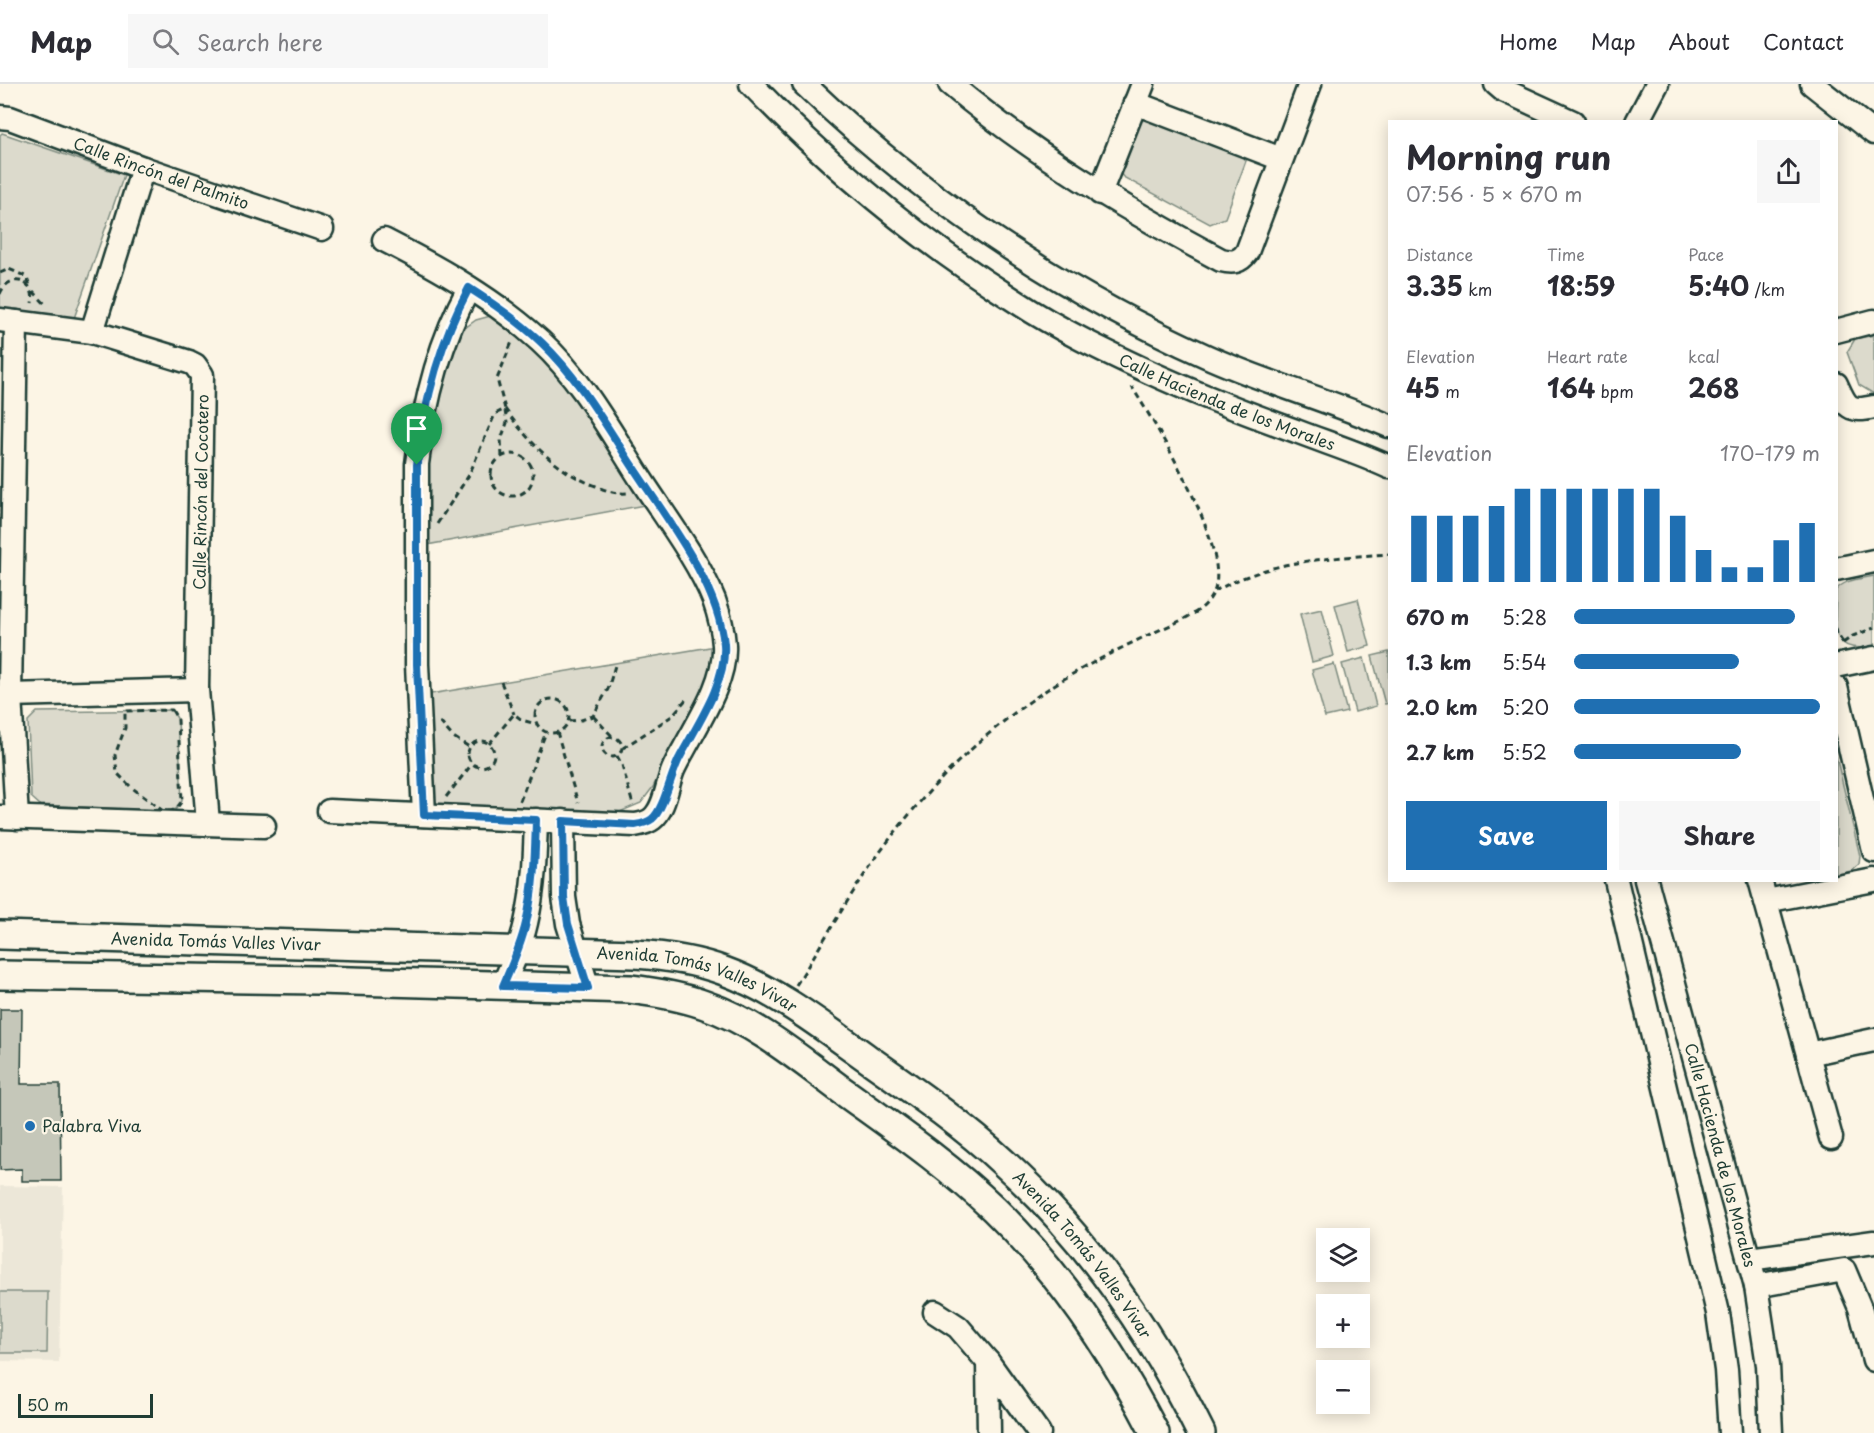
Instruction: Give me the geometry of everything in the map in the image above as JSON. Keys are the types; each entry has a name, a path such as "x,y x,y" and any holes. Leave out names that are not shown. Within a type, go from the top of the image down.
{"main road":[{"name":"Avenida Tomás Valles Vivar","path":"0,934 576,951 667,956 697,962 734,975 786,1002 943,1112 1004,1163 1036,1194 1082,1244 1121,1297 1164,1362 1201,1433"},
{"name":"Avenida Tomás Valles Vivar","path":"0,975 588,988 657,992 685,998 724,1012 747,1024 794,1055 899,1132 974,1191 1012,1227 1055,1277 1115,1361 1155,1433"}],"street":[{"name":"Calle Hacienda de los Morales","path":"751,84 836,166 878,202 1017,303 1067,332 1149,372 1388,467"},
{"name":"Calle Hacienda de los Morales","path":"804,84 868,143 921,187 992,238 1087,296 1206,356 1274,384 1388,426"},
{"path":"950,84 989,117 1100,193 1221,260 1230,262 1236,262 1247,252 1310,84"},
{"path":"1497,84 1503,90 1569,120"},
{"path":"1638,120 1657,84"},
{"path":"1812,84 1872,130"},
{"path":"1100,193 1139,94 1281,159"},
{"name":"Calle Rincón del Palmito","path":"0,117 10,118 143,168 322,229"},
{"path":"92,332 143,168"},
{"path":"329,811 635,825 644,823 642,809 660,808 674,768 710,701 721,668 724,646 714,601 704,579 601,417 567,370 525,328 469,288 436,266 384,240"},
{"path":"424,815 417,664 417,465 422,426 435,370 452,322 469,288"},
{"path":"15,316 8,818 264,826"},
{"name":"Calle Rincón del Cocotero","path":"15,316 92,332 189,362 195,365 202,375 197,690 208,823"},
{"path":"1838,330 1874,321"},
{"path":"1193,391 1206,356"},
{"path":"1838,388 1849,407 1862,410 1874,407"},
{"path":"1838,569 1874,561"},
{"path":"1838,666 1874,658"},
{"path":"10,695 197,690"},
{"path":"1838,708 1840,729 1874,851"},
{"path":"503,986 526,924 534,873 536,820"},
{"path":"563,821 564,897 568,924 588,988"},
{"path":"1831,1137 1763,891 1874,880"},
{"path":"1616,882 1718,1313 1726,1370 1730,1433"},
{"name":"Calle Hacienda de los Morales","path":"1647,882 1756,1286 1768,1365 1771,1433"},
{"path":"531,898 564,897"},
{"path":"1808,1054 1874,1040"},
{"path":"1749,1259 1874,1242"},
{"path":"1756,1286 1845,1270 1860,1308 1874,1360"},
{"path":"935,1312 958,1326 988,1362 1039,1433"},
{"path":"988,1362 989,1433"}],"path":[{"path":"0,273 9,269 27,277 33,298 15,316"},
{"path":"0,294 10,282 21,281 51,312"},
{"path":"502,457 515,454 522,456 532,466 532,480 525,492 519,495 505,495 495,487 491,474 493,467 502,457 501,439 507,423 496,379 513,339"},
{"path":"786,1002 874,861 903,822 973,747 1024,704 1060,681 1201,609 1209,601 1217,579 1210,538 1177,464 1128,381"},
{"path":"505,409 520,431 547,458 581,481 617,494 634,493"},
{"path":"433,530 469,475 495,414 505,409"},
{"path":"1214,591 1249,575 1273,568 1304,562 1388,554"},
{"path":"1842,644 1853,636 1874,628"},
{"path":"569,721 593,716 608,689 616,662"},
{"path":"501,682 514,714 522,720 537,724 546,732 562,730 569,721 570,716 566,706 558,699 552,698 541,703 537,707 535,719 537,724"},
{"path":"612,736 605,738 602,748 607,756 616,756 623,748 672,716 694,689"},
{"path":"152,810 163,811 171,811 176,809 182,801 178,720 172,710 125,711 124,728 115,755 117,773 131,787 163,811"},
{"path":"489,744 514,714"},
{"path":"593,716 612,736 621,741 623,748"},
{"path":"439,721 452,736 469,748"},
{"path":"519,804 546,732"},
{"path":"557,732 578,803"},
{"path":"476,742 489,744 494,756 489,764 481,767 472,764 468,758 469,748 476,742"},
{"path":"616,756 642,809 624,810"},
{"path":"445,799 472,764"}],"shaded area":[{"path":"1146,111 1239,146 1247,158 1225,218 1210,224 1123,177 1115,166 1133,117"},
{"path":"2,133 124,175 72,324 0,322 0,135"},
{"path":"494,315 547,355 650,504 421,546 416,481 434,408 458,333 476,320"},
{"path":"1874,335 1874,394 1859,385 1847,352 1855,339"},
{"path":"1874,576 1874,646 1859,648 1848,646 1838,636 1838,588 1859,579"},
{"path":"1358,599 1370,646 1348,652 1335,605"},
{"path":"1322,609 1334,656 1312,662 1300,614"},
{"path":"716,646 710,676 653,787 641,803 615,814 438,808 429,791 425,695"},
{"path":"1388,652 1388,703 1385,704 1372,656"},
{"path":"1364,658 1376,706 1355,712 1342,664"},
{"path":"1334,664 1347,712 1325,717 1312,670"},
{"path":"172,710 178,720 182,801 176,809 171,811 40,805 31,797 28,721 37,712"},
{"path":"1838,764 1860,856 1859,864 1851,871 1838,874"},
{"path":"0,1186 63,1187 59,1362 0,1361"},
{"path":"0,1292 48,1292 47,1353 0,1353"}],"building":[{"name":"Palabra Viva","path":"0,1009 22,1009 21,1084 60,1084 61,1181 22,1181 22,1169 0,1170"}],"place":[{"name":"Palabra Viva","path":"30,1126"}],"route":[{"path":"469,288 525,328 567,370 601,417 678,536 704,579 714,601 724,646 721,668 710,701 674,768 656,815 644,823 635,825 563,821 564,897 568,924 588,988 503,986 526,924 534,873 536,820 424,815 417,664 417,465 426,404 435,370 444,340 469,288"}]}
